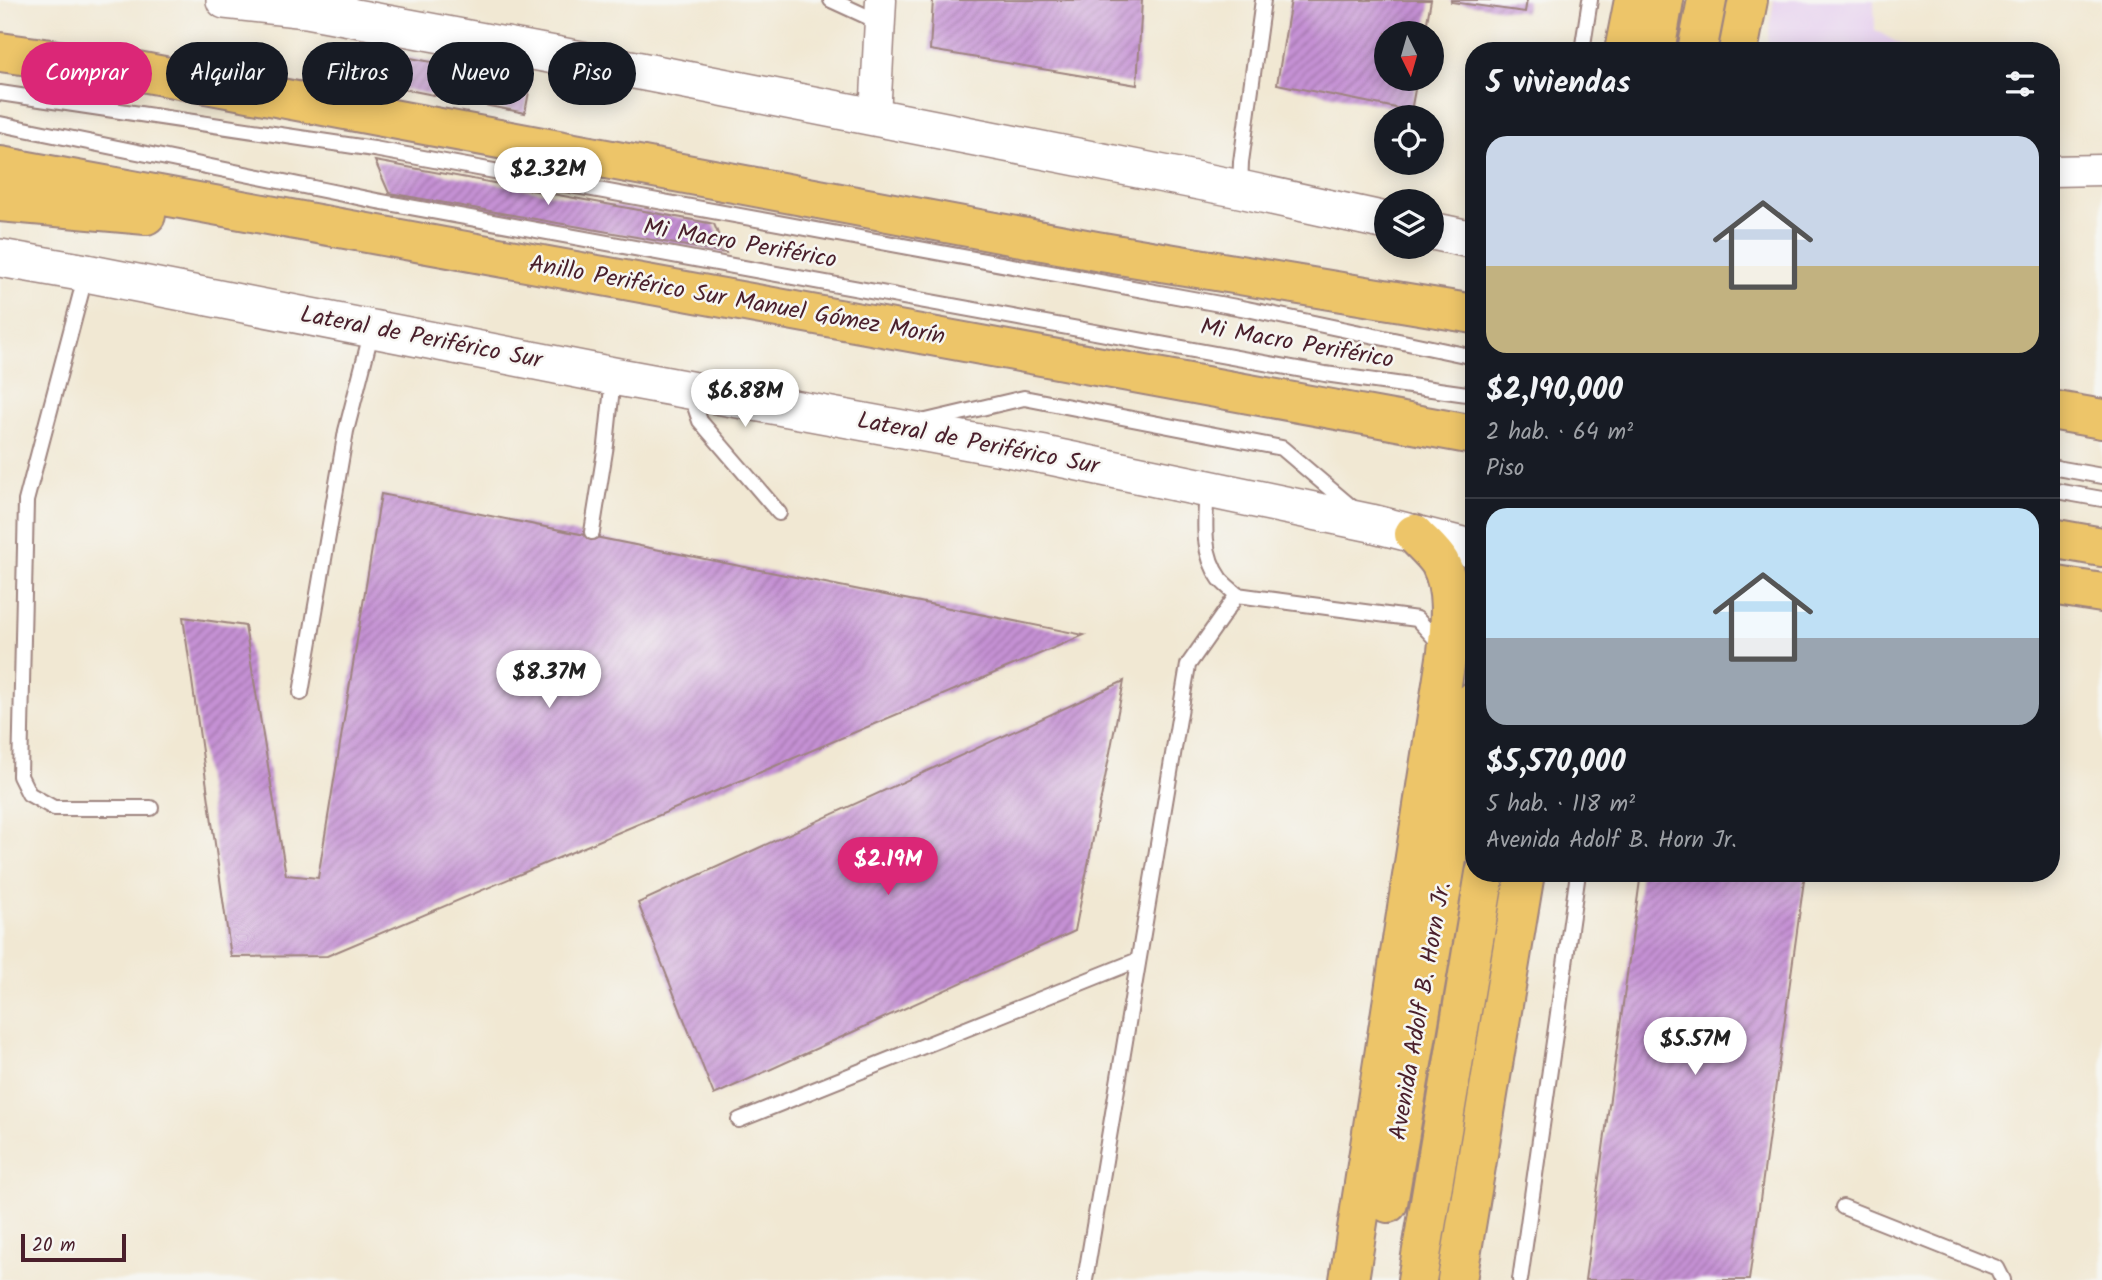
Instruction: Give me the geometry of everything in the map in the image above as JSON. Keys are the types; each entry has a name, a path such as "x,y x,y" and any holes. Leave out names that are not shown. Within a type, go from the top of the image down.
{"main road":[{"path":"1626,42 1634,0"},
{"path":"1657,42 1664,0"},
{"path":"1700,42 1707,0"},
{"path":"1740,42 1748,0"},
{"path":"0,52 137,71 1082,248 1465,312"},
{"name":"Anillo Periférico Sur Manuel Gómez Morín","path":"0,166 1465,433"},
{"path":"0,202 382,236"},
{"path":"2060,411 2102,417"},
{"path":"1349,1280 1460,649 1451,620 1447,586 1440,562 1414,534"},
{"path":"2060,540 2102,547"},
{"path":"2060,586 2102,593"},
{"name":"Avenida Adolf B. Horn Jr.","path":"1375,1280 1465,754"},
{"name":"Avenida Adolf B. Horn Jr.","path":"1417,1280 1483,882"},
{"path":"1457,1280 1523,882"}],"street":[{"path":"225,0 307,9 876,117 1374,218"},
{"path":"876,117 880,11"},
{"path":"2060,171 2102,170"},
{"path":"1444,234 1465,238"},
{"path":"0,245 86,273"},
{"path":"0,258 86,273"},
{"name":"Lateral de Periférico Sur","path":"86,273 613,376 1045,455 1371,523 1465,547"},
{"path":"2060,403 2102,417"}],"lane":[{"path":"831,0 880,11"},
{"path":"1240,189 1241,162 1263,0"},
{"path":"1583,42 1590,0"},
{"name":"Mi Macro Periférico","path":"0,93 374,149 1247,309 1465,355"},
{"name":"Mi Macro Periférico","path":"0,124 377,201 1325,374 1465,394"},
{"path":"86,273 26,501 20,776 29,794 54,808 151,807"},
{"path":"301,693 346,431 372,328"},
{"path":"592,532 606,445 613,376"},
{"path":"690,390 700,421 779,513"},
{"path":"898,428 1024,398 1282,448 1371,523"},
{"path":"2060,469 2102,476"},
{"path":"1207,490 1204,535 1220,579 1237,595 1417,620 1460,649"},
{"path":"2060,492 2102,499"},
{"path":"1085,1280 1188,665 1237,595"},
{"path":"1520,1280 1577,882"},
{"path":"739,1120 1138,960"},
{"path":"1843,1207 1997,1268 2003,1280"}],"shaded area":[{"path":"1774,0 1874,0 1875,30 1896,42 1767,42"}],"building":[{"path":"933,0 1142,0 1137,85 930,50"},
{"path":"1291,0 1431,0 1427,21 1374,21 1374,91 1415,91 1412,105 1381,105 1277,84"},
{"path":"1451,0 1527,0 1525,12"},
{"path":"413,58 427,61 427,94 413,91"},
{"path":"484,105 526,105 525,113"},
{"path":"375,161 714,224 726,253 389,193"},
{"path":"381,494 1084,635 327,956 231,957 183,617 245,626 286,875 318,878"},
{"path":"1124,681 1075,931 714,1095 638,903"},
{"path":"1640,882 1804,882 1749,1280 1585,1280"}]}
